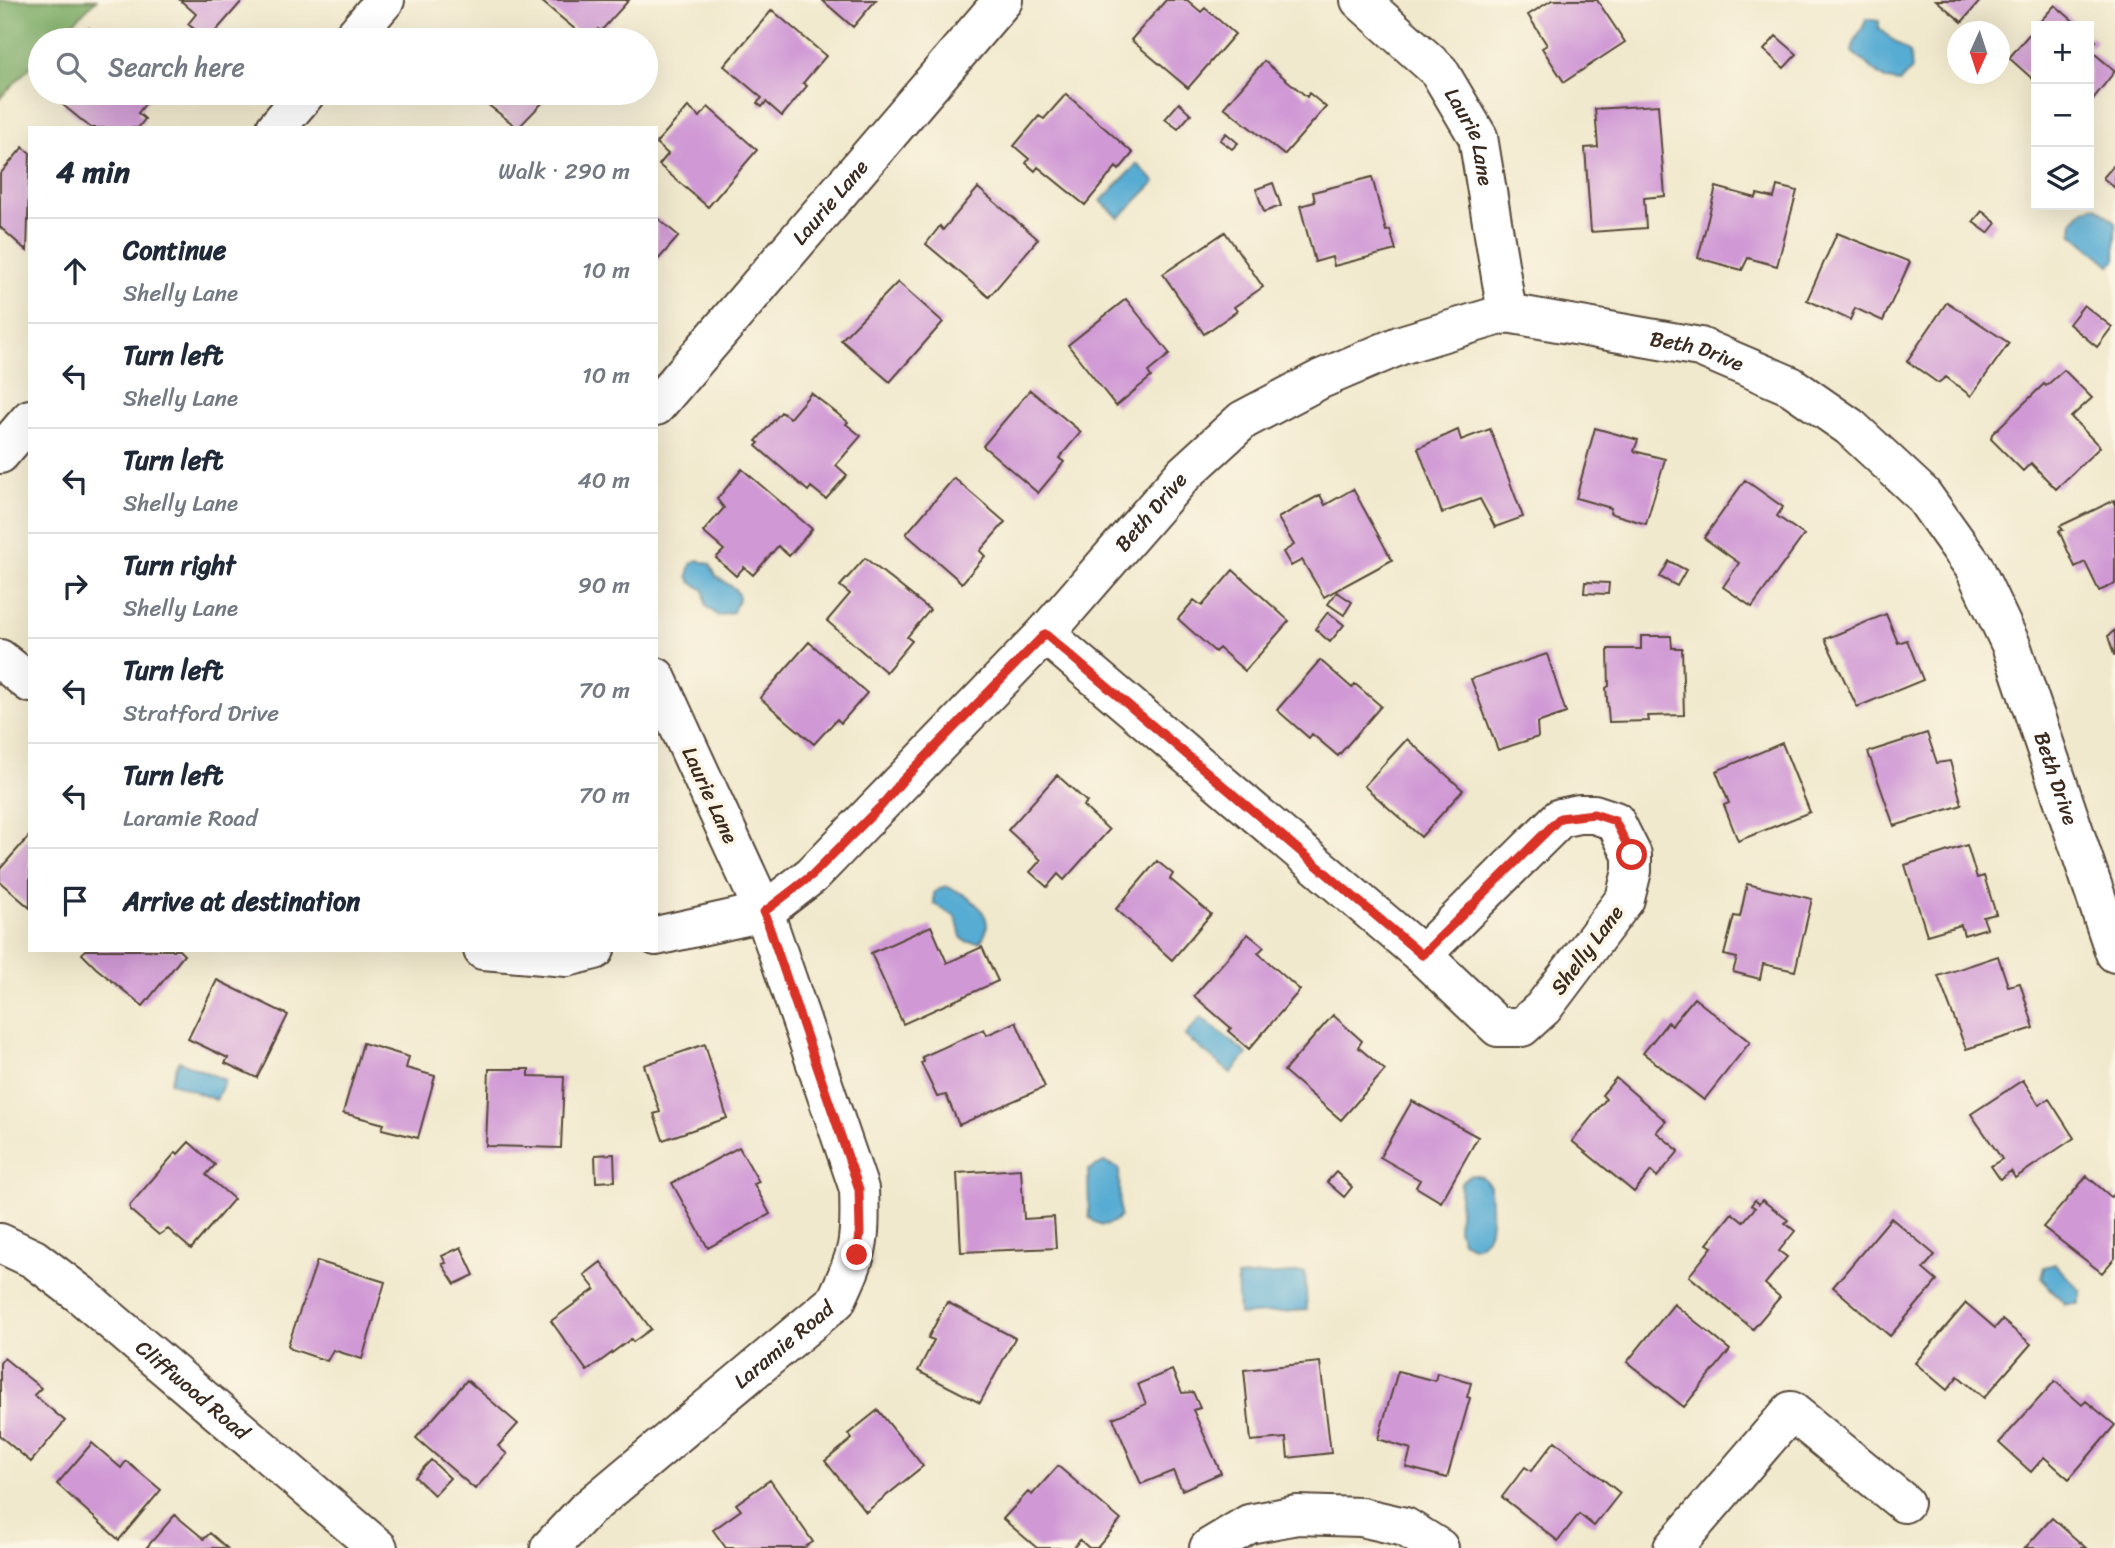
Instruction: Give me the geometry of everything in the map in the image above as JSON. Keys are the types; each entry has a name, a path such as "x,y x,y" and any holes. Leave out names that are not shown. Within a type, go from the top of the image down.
{"street":[{"path":"361,28 385,0"},
{"name":"Laurie Lane","path":"658,404 1003,0"},
{"name":"Laurie Lane","path":"1360,0 1439,71 1478,137 1507,313"},
{"path":"278,126 296,105"},
{"name":"Beth Drive","path":"764,912 812,875 881,806 1045,634 1207,449 1243,420 1321,379 1401,345 1507,313 1700,347 1780,381 1850,427 1922,494 1974,566 2011,645 2115,953"},
{"path":"0,454 28,421"},
{"name":"Shelly Lane","path":"1045,634 1422,955 1498,1027 1522,1027 1543,1009 1625,899 1632,871 1632,855 1615,821 1594,814 1560,818 1422,955"},
{"path":"0,659 28,681"},
{"name":"Laurie Lane","path":"658,681 764,912"},
{"path":"658,936 764,912"},
{"name":"Laramie Road","path":"550,1548 585,1511 836,1301 857,1255 860,1233 859,1189 764,912"},
{"path":"507,952 567,957 587,952"},
{"name":"Cliffwood Road","path":"0,1243 34,1259 80,1294 379,1548"},
{"path":"1673,1548 1791,1411 1904,1503"},
{"path":"1209,1548 1248,1524 1292,1516 1372,1519 1405,1527 1438,1548"}],"green space":[{"path":"0,0 96,0 68,28 28,28 28,69 0,98"}],"water":[{"path":"1866,19 1879,21 1879,29 1910,53 1912,69 1900,82 1886,80 1852,52"},
{"path":"1137,164 1155,182 1119,218 1101,201"},
{"path":"2094,206 2115,222 2115,261 2110,265 2072,233 2073,220 2083,210 2094,210"},
{"path":"697,560 710,564 716,576 735,589 739,597 733,612 718,616 706,606 704,590 691,582 688,576 691,564"},
{"path":"945,886 971,900 984,915 986,932 980,942 966,942 961,937 956,917 934,904 934,892"},
{"path":"1201,1017 1247,1054 1231,1073 1185,1036"},
{"path":"179,1061 225,1080 216,1100 170,1082"},
{"path":"1104,1162 1119,1168 1120,1216 1105,1225 1089,1217 1088,1170"},
{"path":"1471,1175 1482,1177 1490,1186 1490,1230 1482,1243 1474,1247 1462,1241 1458,1229 1461,1182"},
{"path":"2055,1264 2081,1291 2079,1304 2065,1304 2041,1278 2044,1267"},
{"path":"1305,1272 1307,1310 1239,1315 1237,1277"}],"building":[{"path":"180,0 243,0 218,28 193,28 188,24 196,14"},
{"path":"540,0 629,0 604,28 574,28"},
{"path":"822,0 876,0 853,27"},
{"path":"1166,0 1187,0 1201,12 1205,8 1235,34 1188,88 1131,40"},
{"path":"1552,0 1597,0 1625,42 1564,82 1542,48 1547,45 1528,15"},
{"path":"1936,0 1981,0 1961,21"},
{"path":"2055,5 2073,21 2041,21"},
{"path":"772,10 826,56 803,83 807,86 782,116 766,102 762,107 757,103 762,98 724,66"},
{"path":"2031,32 2031,78 2010,57"},
{"path":"1776,36 1797,54 1784,68 1764,50"},
{"path":"2094,53 2115,71 2094,98"},
{"path":"1264,61 1307,97 1309,93 1326,107 1284,155 1224,107"},
{"path":"1066,94 1133,153 1119,170 1116,167 1085,205 1038,167 1035,171 1026,163 1029,159 1014,146 1039,116 1044,119"},
{"path":"1179,103 1191,114 1178,129 1165,119"},
{"path":"63,105 144,105 138,113 145,119 140,126 89,126"},
{"path":"488,105 540,105 520,126 515,126"},
{"path":"1658,105 1665,196 1644,198 1646,228 1591,232 1585,148 1598,147 1595,109"},
{"path":"688,107 700,117 708,107 757,150 708,207 659,165 668,154 658,145 658,141"},
{"path":"1226,133 1238,143 1232,149 1220,140"},
{"path":"23,147 28,151 27,251 0,227 0,174"},
{"path":"2115,164 2115,188 2103,178"},
{"path":"1372,177 1386,231 1390,230 1396,250 1334,266 1332,257 1315,262 1300,206 1315,202 1313,192"},
{"path":"1273,183 1281,206 1264,212 1256,189"},
{"path":"1777,186 1797,191 1777,266 1748,258 1742,270 1698,258 1716,187 1756,198 1757,194 1774,198"},
{"path":"978,188 1038,239 989,297 926,244 940,226 943,230"},
{"path":"1982,211 1996,223 1988,233 1973,222"},
{"path":"658,219 679,236 658,260"},
{"path":"1225,232 1263,287 1234,307 1237,311 1204,334 1163,274"},
{"path":"1837,233 1910,262 1883,321 1855,308 1850,320 1807,300"},
{"path":"898,282 943,322 890,382 841,340"},
{"path":"1126,299 1170,354 1148,372 1151,377 1116,406 1068,345"},
{"path":"1947,302 2009,343 1971,396 1946,377 1938,383 1907,361"},
{"path":"2084,305 2112,327 2097,347 2069,324"},
{"path":"2064,370 2092,398 2071,417 2100,447 2056,489 2031,463 2023,471 1991,439 1992,434 2044,384 2046,386"},
{"path":"1030,390 1081,432 1059,458 1064,462 1038,493 983,446"},
{"path":"811,393 848,422 846,424 861,436 836,465 847,475 826,499 811,487 808,491 756,446 759,443 756,441 781,412 790,418"},
{"path":"1595,428 1638,440 1634,451 1665,459 1646,524 1610,513 1611,508 1576,498"},
{"path":"1490,429 1523,517 1495,527 1480,499 1442,513 1418,448 1458,430 1461,440"},
{"path":"742,469 812,529 789,556 778,546 753,575 744,567 736,576 716,558 724,550 703,532 724,508 717,499"},
{"path":"954,478 1005,522 980,551 985,556 962,583 906,534"},
{"path":"1745,480 1783,507 1777,516 1804,535 1752,607 1723,587 1739,563 1704,538"},
{"path":"1353,489 1392,560 1324,597 1302,560 1291,566 1283,552 1294,545 1278,518 1320,495 1325,505"},
{"path":"2115,500 2115,584 2099,591 2085,562 2075,567 2059,531 2063,530 2060,526"},
{"path":"865,558 930,610 907,637 912,641 886,672 827,621 850,594 840,586"},
{"path":"1669,561 1686,570 1677,586 1660,577"},
{"path":"1233,570 1289,621 1245,671 1219,648 1215,652 1178,619 1194,600 1202,606"},
{"path":"1585,582 1609,583 1608,594 1584,593"},
{"path":"1337,592 1352,602 1344,615 1328,604"},
{"path":"1328,612 1344,625 1330,642 1315,629"},
{"path":"1886,614 1898,643 1907,640 1923,680 1857,707 1825,639"},
{"path":"2115,630 2115,655 2114,655 2108,636"},
{"path":"1641,636 1671,636 1672,648 1682,648 1684,715 1648,716 1649,721 1609,722 1606,688 1609,686 1608,649 1641,649"},
{"path":"809,642 867,693 841,723 837,719 814,744 760,698"},
{"path":"1547,654 1566,713 1537,723 1538,737 1498,750 1471,679"},
{"path":"1320,660 1352,688 1355,684 1381,706 1338,756 1312,734 1309,738 1277,710"},
{"path":"1927,733 1937,763 1950,761 1962,805 1894,826 1868,752"},
{"path":"1407,739 1463,790 1421,837 1364,786"},
{"path":"1782,743 1810,812 1738,841 1724,805 1729,803 1716,771"},
{"path":"1057,775 1087,802 1083,806 1109,830 1064,880 1058,874 1047,887 1030,872 1041,860 1008,830"},
{"path":"28,837 28,906 0,882 0,869"},
{"path":"1967,845 1977,878 1984,876 1996,914 1983,917 1987,928 1964,935 1961,925 1927,935 1905,865"},
{"path":"1157,861 1173,874 1170,879 1211,914 1172,960 1116,909"},
{"path":"1747,884 1812,899 1795,971 1763,964 1760,979 1733,972 1737,958 1724,955 1734,916 1740,917"},
{"path":"931,926 947,963 982,947 998,981 903,1024 871,953"},
{"path":"1248,934 1264,947 1258,953 1300,990 1249,1049 1228,1031 1231,1028 1194,996"},
{"path":"181,952 184,955 143,1006 82,954"},
{"path":"1998,956 2008,986 2020,983 2034,1028 1966,1049 1938,976"},
{"path":"217,980 288,1015 257,1078 225,1063 228,1058 188,1039"},
{"path":"1694,998 1750,1042 1704,1100 1643,1053 1668,1022 1672,1025"},
{"path":"1333,1015 1362,1041 1358,1047 1385,1070 1341,1120 1284,1071"},
{"path":"1016,1022 1045,1087 959,1125 946,1095 937,1097 921,1063 924,1062 922,1057 984,1029 987,1035"},
{"path":"363,1043 409,1057 406,1068 435,1076 418,1138 382,1129 384,1124 343,1113"},
{"path":"705,1044 727,1118 663,1140 654,1114 660,1112 644,1065"},
{"path":"489,1069 529,1069 529,1076 564,1077 561,1148 486,1146"},
{"path":"1616,1078 1666,1121 1656,1132 1679,1151 1657,1177 1651,1171 1634,1192 1572,1141 1606,1099 1602,1095"},
{"path":"2023,1080 2039,1105 2049,1099 2074,1138 2015,1178 2011,1171 2000,1179 1991,1166 2002,1159 1971,1114"},
{"path":"1412,1101 1478,1137 1441,1202 1416,1187 1420,1180 1380,1157"},
{"path":"189,1142 215,1165 206,1175 234,1199 191,1249 168,1229 159,1235 130,1210 130,1205 176,1152 178,1154"},
{"path":"739,1147 759,1182 754,1184 770,1214 708,1248 672,1183"},
{"path":"614,1154 615,1181 596,1182 595,1155"},
{"path":"1021,1169 1024,1219 1054,1217 1056,1248 961,1252 957,1173"},
{"path":"1336,1172 1352,1187 1344,1197 1327,1182"},
{"path":"2087,1176 2111,1197 2115,1193 2115,1258 2102,1273 2043,1227"},
{"path":"1755,1200 1759,1204 1762,1200 1788,1220 1785,1223 1795,1231 1779,1251 1787,1257 1765,1284 1780,1297 1753,1329 1689,1276 1712,1247 1707,1244 1732,1213 1743,1222 1755,1208 1751,1205"},
{"path":"1891,1218 1935,1255 1923,1269 1937,1281 1890,1336 1833,1287"},
{"path":"461,1247 474,1275 455,1284 442,1264 446,1263 442,1256"},
{"path":"317,1261 385,1282 362,1359 333,1350 327,1361 291,1349 288,1345"},
{"path":"601,1262 651,1329 633,1342 631,1339 587,1371 551,1321 595,1289 584,1275"},
{"path":"947,1302 1015,1338 980,1403 918,1371 934,1340 928,1338"},
{"path":"1966,1303 1995,1328 2002,1320 2031,1344 1984,1398 1958,1376 1947,1390 1915,1363"},
{"path":"1674,1304 1730,1350 1684,1407 1627,1362"},
{"path":"4,1358 41,1388 34,1395 65,1421 31,1462 0,1436 0,1363"},
{"path":"1320,1362 1331,1453 1288,1458 1286,1438 1251,1441 1244,1370"},
{"path":"1172,1370 1182,1393 1193,1392 1200,1408 1193,1410 1221,1473 1182,1490 1173,1471 1141,1484 1113,1418 1146,1404 1138,1384"},
{"path":"1398,1371 1435,1381 1437,1373 1471,1383 1467,1397 1470,1398 1447,1478 1406,1467 1411,1449 1378,1439"},
{"path":"467,1380 518,1424 498,1446 507,1454 475,1489 416,1438"},
{"path":"2055,1381 2082,1405 2086,1401 2115,1425 2069,1479 2044,1457 2031,1472 1999,1443"},
{"path":"878,1410 923,1466 866,1512 825,1461 852,1439 848,1434"},
{"path":"1555,1441 1620,1493 1594,1526 1579,1514 1558,1541 1502,1497 1525,1467 1531,1471"},
{"path":"92,1443 121,1468 126,1461 161,1490 119,1540 57,1484"},
{"path":"431,1460 450,1478 434,1495 415,1477"},
{"path":"1058,1466 1121,1520 1097,1548 1089,1548 1080,1540 1073,1548 1037,1548 1003,1519 1028,1492 1032,1495"},
{"path":"770,1480 813,1542 803,1548 726,1548 713,1530 741,1510 736,1504"},
{"path":"175,1515 204,1539 210,1533 227,1548 146,1548"},
{"path":"2052,1518 2086,1548 2025,1548"}],"route":[{"path":"857,1255 860,1233 859,1189 764,912 778,898 812,875 1045,634 1422,955 1560,818 1594,814 1615,821 1632,855"}]}
